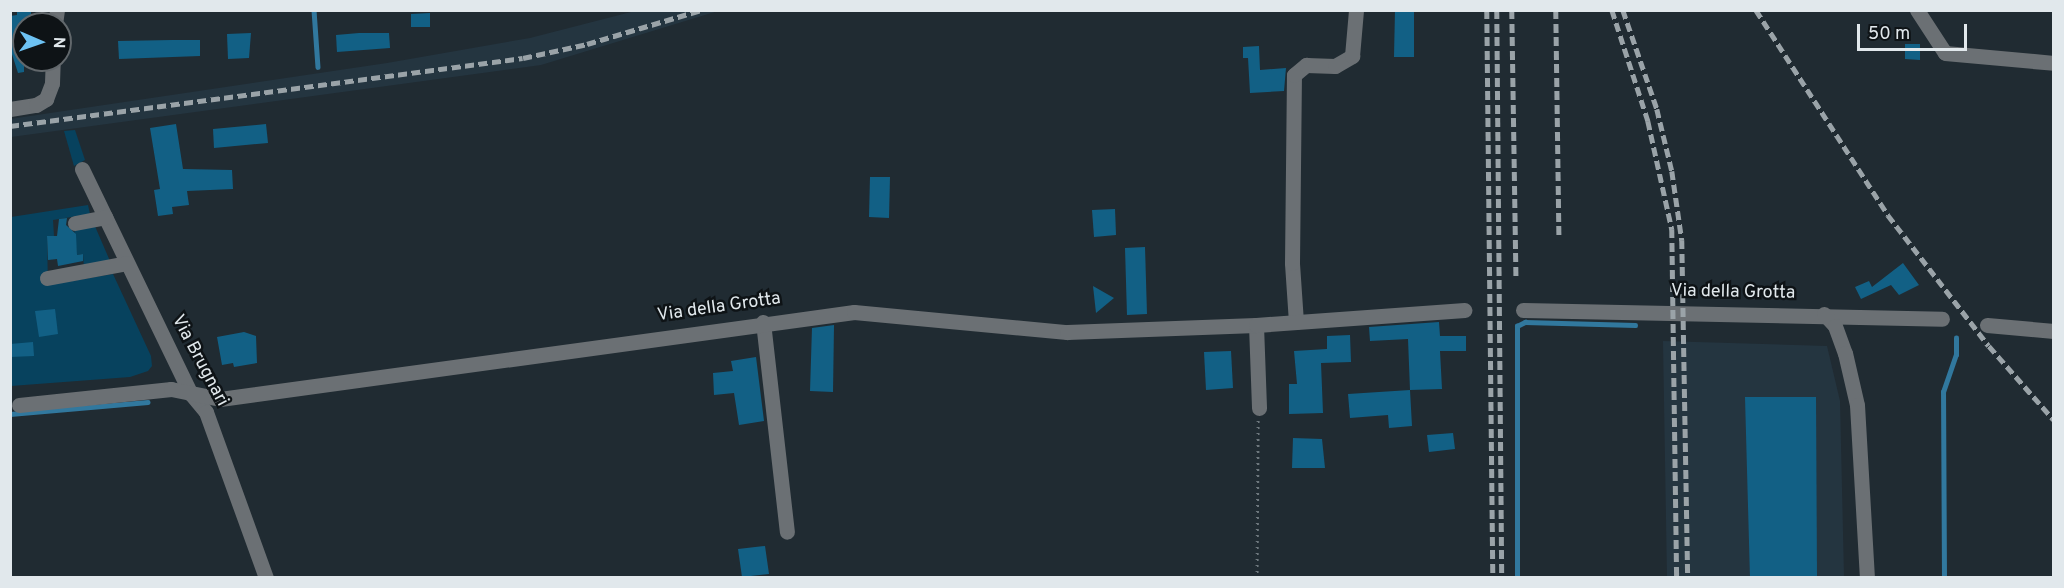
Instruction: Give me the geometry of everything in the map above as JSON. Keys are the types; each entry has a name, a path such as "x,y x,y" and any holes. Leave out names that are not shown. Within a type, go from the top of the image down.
{"street":[{"path":"1296,322 1292,263 1294,75 1306,65 1335,66 1352,56 1356,10"},
{"path":"1917,10 1945,53 2054,63"},
{"path":"10,109 46,99 52,83 52,72"},
{"name":"Via Brugnari","path":"82,169 190,394 206,412 266,578"},
{"path":"75,223 105,217"},
{"path":"46,278 127,263"},
{"name":"Via della Grotta","path":"19,405 171,389 220,399 762,322 854,312 1067,332 1256,325 1464,310"},
{"name":"Via della Grotta","path":"1523,310 1824,314 1942,319"},
{"path":"1824,314 1835,326 1845,353 1857,405 1867,578"},
{"path":"762,322 787,532"},
{"path":"1256,325 1258,408"},
{"path":"1987,325 2054,332"}],"path":[{"path":"1257,578 1258,408"}],"shaded area":[{"path":"635,11 718,11 541,65 11,137 10,119 387,63 530,38"},
{"path":"75,130 85,160 74,166 64,131"},
{"path":"88,205 90,214 53,220 54,236 47,237 48,285 113,274 151,356 152,366 148,371 130,377 11,386 11,217"},
{"path":"94,224 110,261 84,269 83,254 77,255 74,227"},
{"path":"1663,341 1827,346 1840,401 1844,577 1667,577"}],"building":[{"path":"17,10 31,10 31,12 17,12"},
{"path":"1395,10 1414,10 1414,57 1394,57"},
{"path":"430,13 430,27 411,27 411,14"},
{"path":"10,16 12,16 12,54 10,48"},
{"path":"251,33 249,58 228,59 227,34"},
{"path":"389,33 390,48 337,52 336,35"},
{"path":"200,40 200,56 119,59 118,41"},
{"path":"1905,44 1920,44 1920,60 1905,59"},
{"path":"1259,46 1260,70 1286,68 1284,91 1250,93 1248,58 1243,58 1243,47"},
{"path":"176,124 183,169 232,170 233,189 187,191 189,205 172,207 173,214 158,216 154,190 160,189 150,128"},
{"path":"266,124 268,143 214,148 213,129"},
{"path":"870,177 890,177 889,218 869,217"},
{"path":"1115,209 1116,235 1094,237 1092,210"},
{"path":"67,218 66,225 76,234 77,255 83,254 83,261 58,266 57,259 48,260 47,236 57,236 59,219"},
{"path":"1145,247 1147,314 1127,315 1125,248"},
{"path":"1903,263 1919,285 1899,295 1891,285 1861,299 1855,287 1869,281 1872,287"},
{"path":"1093,286 1114,298 1096,313"},
{"path":"55,309 58,334 39,337 35,311"},
{"path":"1439,322 1440,336 1466,336 1466,351 1440,351 1442,389 1410,390 1408,339 1370,341 1369,327"},
{"path":"834,325 833,392 810,391 812,328"},
{"path":"244,332 256,336 257,363 234,367 233,363 222,365 217,337"},
{"path":"1350,335 1351,362 1321,363 1323,413 1289,414 1289,384 1297,384 1294,351 1327,349 1327,336"},
{"path":"33,342 34,356 10,357 10,344"},
{"path":"1231,351 1233,388 1206,390 1204,352"},
{"path":"756,357 764,421 739,425 734,393 714,395 713,373 733,371 731,361"},
{"path":"1410,390 1412,426 1389,428 1388,415 1350,418 1348,394"},
{"path":"1745,397 1816,397 1817,578 1750,578"},
{"path":"1453,433 1455,449 1429,452 1427,435"},
{"path":"1293,438 1322,439 1325,468 1292,468"},
{"path":"765,546 769,574 742,577 738,549"}],"waterway":[{"path":"314,10 318,67"},
{"path":"1517,578 1517,326 1525,322 1635,325"},
{"path":"1944,578 1943,392 1956,355 1956,338"},
{"path":"10,414 147,402"}],"railway":[{"path":"10,126 523,58 587,44 701,10"},
{"path":"1487,10 1493,578"},
{"path":"1497,10 1502,578"},
{"path":"1512,10 1516,279"},
{"path":"1556,10 1559,235"},
{"path":"1612,10 1648,121 1672,229 1677,578"},
{"path":"1623,10 1657,109 1672,171 1682,240 1688,578"},
{"path":"1756,10 1888,215 1989,346 2054,420"}]}
